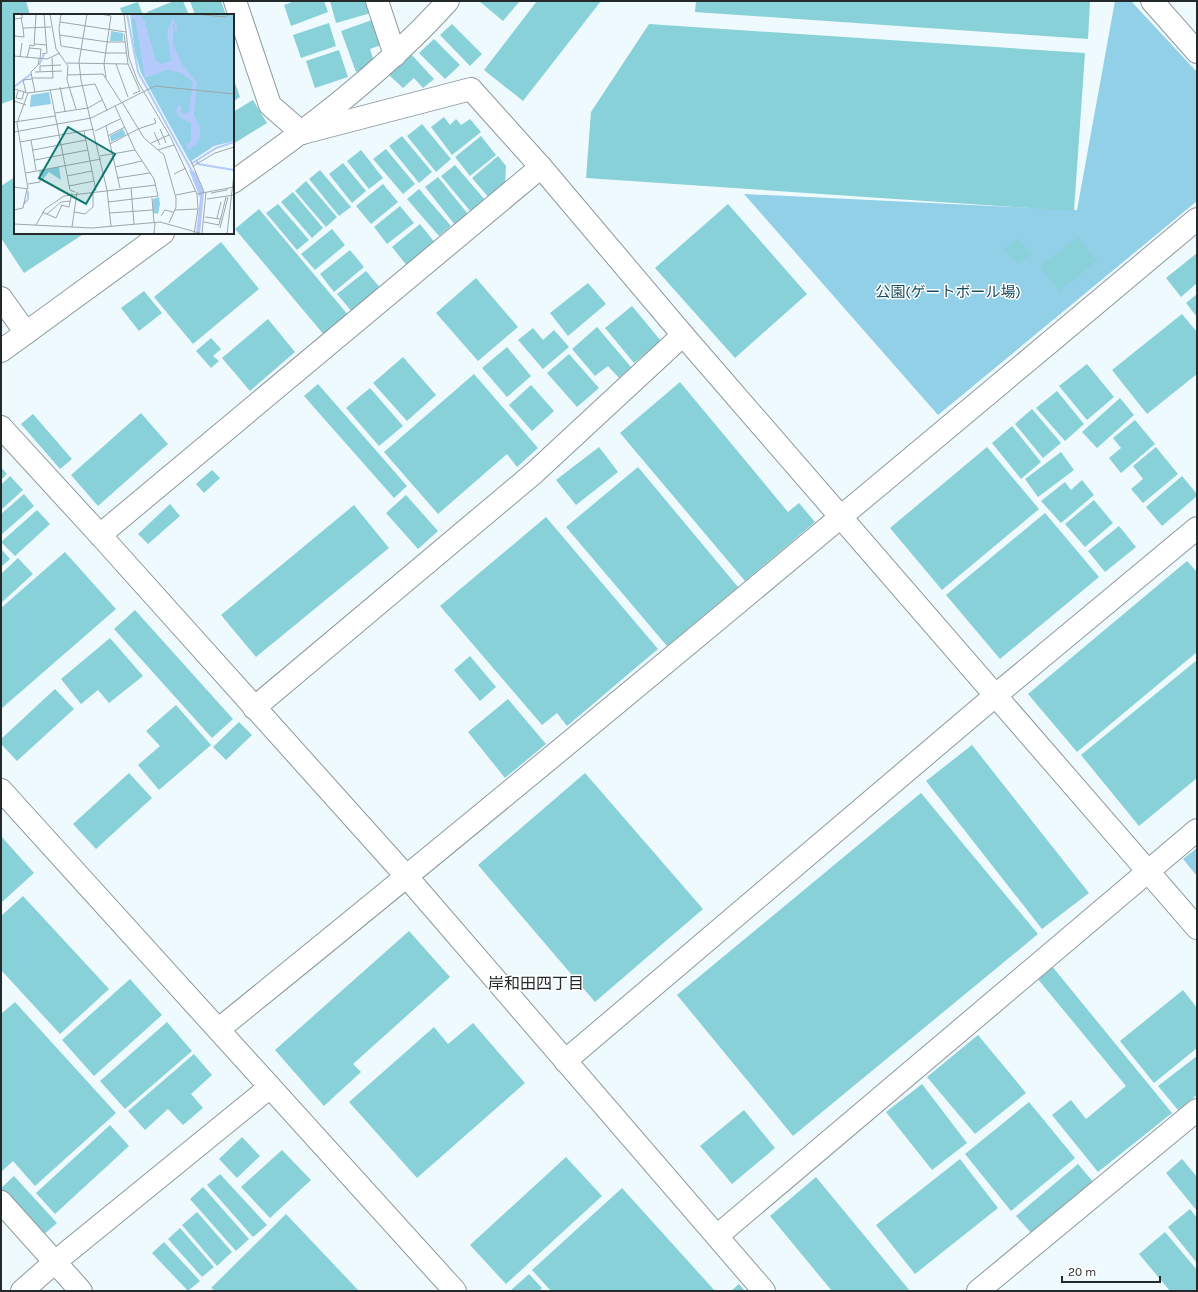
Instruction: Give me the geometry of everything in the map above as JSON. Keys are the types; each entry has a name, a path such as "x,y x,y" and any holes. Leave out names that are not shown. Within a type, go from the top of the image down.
{"street":[{"path":"235,1 270,105 302,133"},
{"path":"377,1 395,55"},
{"path":"234,181 302,133 395,55 430,22 448,1"},
{"path":"1152,1 1197,52"},
{"path":"302,133 471,89 541,168 683,335 1197,928"},
{"path":"100,535 541,168"},
{"path":"219,1029 407,878 1197,219"},
{"path":"1,351 162,234"},
{"path":"1,298 26,333"},
{"path":"254,708 534,473 683,335"},
{"path":"1,427 100,535 407,878 764,1291"},
{"path":"565,1062 996,695 1197,528"},
{"path":"1,790 455,1291"},
{"path":"717,1236 1197,830"},
{"path":"22,1291 55,1262 270,1087"},
{"path":"978,1291 1197,1110"},
{"path":"1,1202 81,1291"}],"green space":[{"name":"公園(ゲートボール場)","path":"1115,1 1131,1 1197,72 1197,201 938,415 744,194 1077,210"},
{"path":"1197,848 1197,876 1183,859"}],"building":[{"path":"1,1 26,1 30,14 14,14 14,99 1,104"},
{"path":"174,1 183,1 189,14 148,14 147,12"},
{"path":"190,1 221,1 226,14 195,14"},
{"path":"295,1 324,1 328,12 291,26 284,5"},
{"path":"330,1 367,1 371,13 336,23"},
{"path":"479,1 520,1 503,21"},
{"path":"537,1 601,1 523,101 484,70"},
{"path":"696,1 1090,1 1088,39 695,12"},
{"path":"138,2 143,14 123,14 120,8"},
{"path":"372,20 381,45 370,49 375,65 356,72 341,31"},
{"path":"329,23 336,46 301,58 293,35"},
{"path":"452,24 482,54 470,66 440,35"},
{"path":"649,24 1085,53 1074,211 586,178 591,112"},
{"path":"434,39 460,65 445,79 419,53"},
{"path":"339,50 348,77 315,88 306,61"},
{"path":"411,54 434,79 423,88 414,78 403,88 389,75"},
{"path":"234,80 240,97 234,101"},
{"path":"253,100 267,123 234,143 234,111"},
{"path":"444,117 450,125 456,119 461,125 470,119 481,132 452,155 431,127"},
{"path":"422,124 451,159 436,172 407,136"},
{"path":"402,136 432,172 419,183 389,146"},
{"path":"481,136 496,155 470,176 455,157"},
{"path":"386,149 415,184 403,194 373,159"},
{"path":"361,150 383,178 369,189 347,161"},
{"path":"498,156 506,166 505,187 490,199 472,178"},
{"path":"343,163 366,191 352,203 329,174"},
{"path":"455,165 485,200 471,212 441,176"},
{"path":"320,170 351,207 339,216 309,179"},
{"path":"438,177 468,214 455,225 425,187"},
{"path":"14,178 14,234 83,234 24,273 1,238 1,186"},
{"path":"306,181 337,217 326,227 295,191"},
{"path":"383,184 398,202 371,224 356,206"},
{"path":"419,189 451,226 439,236 407,199"},
{"path":"293,192 323,228 312,238 281,202"},
{"path":"278,204 309,240 297,250 266,213"},
{"path":"728,204 807,294 735,358 655,268"},
{"path":"400,206 414,223 387,244 374,227"},
{"path":"259,209 349,316 325,336 235,229"},
{"path":"420,224 436,244 408,267 392,247"},
{"path":"332,229 345,245 315,270 301,254"},
{"path":"1078,237 1097,261 1059,291 1040,267"},
{"path":"1018,238 1031,254 1018,264 1005,249"},
{"path":"221,242 259,289 193,344 154,297"},
{"path":"350,250 364,267 334,292 320,274"},
{"path":"1197,253 1197,283 1181,297 1166,278"},
{"path":"366,271 382,290 353,313 337,294"},
{"path":"476,278 518,327 478,361 436,313"},
{"path":"588,283 606,304 568,336 550,313"},
{"path":"144,291 162,313 139,331 121,308"},
{"path":"1197,294 1197,317 1186,303"},
{"path":"632,306 661,341 634,363 605,328"},
{"path":"1182,314 1197,332 1197,374 1147,414 1112,370"},
{"path":"268,319 295,352 250,391 222,358"},
{"path":"597,327 631,367 619,378 608,366 595,376 572,349"},
{"path":"533,328 543,340 554,330 569,347 543,369 518,340"},
{"path":"211,338 221,349 213,356 219,361 211,368 196,351"},
{"path":"507,347 531,376 507,397 482,368"},
{"path":"569,354 599,388 577,407 547,373"},
{"path":"403,357 436,395 407,421 373,383"},
{"path":"1087,364 1114,397 1087,420 1059,386"},
{"path":"474,374 538,448 517,467 507,454 438,514 384,452"},
{"path":"680,382 788,512 799,503 815,522 745,581 620,433"},
{"path":"318,384 407,486 394,498 304,396"},
{"path":"531,385 554,411 532,431 509,405"},
{"path":"370,388 403,426 379,446 346,408"},
{"path":"1057,391 1084,424 1065,441 1036,408"},
{"path":"1120,398 1134,415 1097,448 1082,432"},
{"path":"1032,409 1061,443 1043,458 1015,424"},
{"path":"141,413 168,444 98,506 71,475"},
{"path":"33,414 72,459 60,469 21,424"},
{"path":"1135,420 1155,444 1121,473 1109,458 1121,448 1113,438"},
{"path":"1012,426 1041,462 1021,479 992,443"},
{"path":"599,447 618,472 576,505 556,480"},
{"path":"987,447 1039,509 942,590 890,528"},
{"path":"1156,447 1178,474 1143,503 1131,489 1143,479 1133,466"},
{"path":"1061,452 1074,470 1038,497 1025,479"},
{"path":"1,467 7,474 1,480"},
{"path":"638,467 738,587 667,646 566,527"},
{"path":"212,470 220,478 204,493 196,484"},
{"path":"10,476 23,490 1,510 1,485"},
{"path":"1182,476 1197,496 1162,526 1146,507"},
{"path":"1082,480 1094,495 1061,523 1041,501 1065,482 1071,490"},
{"path":"24,494 34,506 1,535 1,514"},
{"path":"406,495 438,531 418,549 386,513"},
{"path":"1094,500 1113,523 1085,547 1065,524"},
{"path":"170,504 180,516 148,544 138,534"},
{"path":"354,505 389,548 256,657 221,615"},
{"path":"37,510 50,524 15,556 1,542"},
{"path":"1045,513 1099,577 1000,659 946,595"},
{"path":"546,517 658,649 567,726 557,713 542,725 440,606"},
{"path":"1119,526 1136,547 1105,572 1088,551"},
{"path":"1,549 10,559 1,567"},
{"path":"65,552 116,609 1,709 1,608"},
{"path":"18,558 33,574 1,603 1,574"},
{"path":"1187,561 1197,572 1197,652 1077,752 1028,694"},
{"path":"135,610 233,719 212,738 114,629"},
{"path":"110,638 143,676 109,703 98,690 81,704 61,679"},
{"path":"470,656 496,687 480,701 454,670"},
{"path":"1197,660 1197,778 1139,826 1081,755"},
{"path":"55,689 74,709 17,761 1,744 1,739"},
{"path":"508,699 546,744 505,778 468,732"},
{"path":"176,705 211,745 159,790 138,765 160,746 146,731"},
{"path":"239,722 252,735 226,760 213,747"},
{"path":"972,745 1089,893 1042,929 926,781"},
{"path":"129,773 152,798 96,849 73,824"},
{"path":"585,773 703,909 595,1002 478,865"},
{"path":"921,793 1038,934 793,1136 677,995"},
{"path":"1,836 34,873 2,902 1,901"},
{"path":"23,896 109,989 60,1034 1,970 1,916"},
{"path":"409,931 450,977 353,1064 361,1072 324,1106 275,1050"},
{"path":"1051,965 1172,1113 1098,1172 1052,1115 1071,1100 1086,1119 1126,1086 1037,978"},
{"path":"130,979 162,1015 94,1076 62,1040"},
{"path":"1183,990 1197,1008 1197,1048 1154,1083 1120,1041"},
{"path":"15,1002 116,1113 35,1186 13,1161 1,1172 1,1014"},
{"path":"167,1022 192,1051 125,1109 100,1081"},
{"path":"473,1023 525,1083 417,1178 349,1102 434,1027 448,1044"},
{"path":"978,1035 1026,1093 975,1134 927,1077"},
{"path":"194,1054 212,1075 191,1094 203,1108 183,1125 168,1109 145,1130 128,1111"},
{"path":"1197,1056 1197,1095 1178,1110 1158,1086"},
{"path":"922,1084 967,1143 932,1170 886,1112"},
{"path":"1029,1102 1075,1158 1011,1211 965,1154"},
{"path":"744,1110 775,1148 732,1184 700,1146"},
{"path":"110,1125 129,1146 55,1214 36,1193"},
{"path":"242,1137 260,1156 237,1178 219,1159"},
{"path":"282,1150 311,1180 270,1218 241,1187"},
{"path":"566,1157 602,1196 506,1284 470,1245"},
{"path":"960,1159 998,1208 915,1274 876,1225"},
{"path":"1182,1159 1197,1177 1197,1211 1166,1173"},
{"path":"1078,1164 1094,1183 1033,1235 1016,1216"},
{"path":"220,1174 267,1225 253,1237 207,1185"},
{"path":"14,1176 57,1223 42,1236 1,1192 1,1188"},
{"path":"816,1177 910,1291 832,1291 770,1216"},
{"path":"203,1187 249,1239 236,1251 190,1199"},
{"path":"622,1188 715,1291 551,1291 532,1270"},
{"path":"1190,1209 1197,1218 1197,1263 1168,1227"},
{"path":"197,1212 232,1252 217,1266 182,1225"},
{"path":"286,1214 359,1291 216,1291 211,1288"},
{"path":"180,1228 214,1267 202,1277 168,1239"},
{"path":"1165,1232 1197,1270 1197,1291 1170,1291 1139,1254"},
{"path":"164,1242 200,1281 188,1291 152,1253"},
{"path":"529,1274 542,1288 539,1291 510,1291"},
{"path":"739,1284 745,1291 731,1291"}],"district":[{"name":"岸和田四丁目","path":"536,983"}]}
